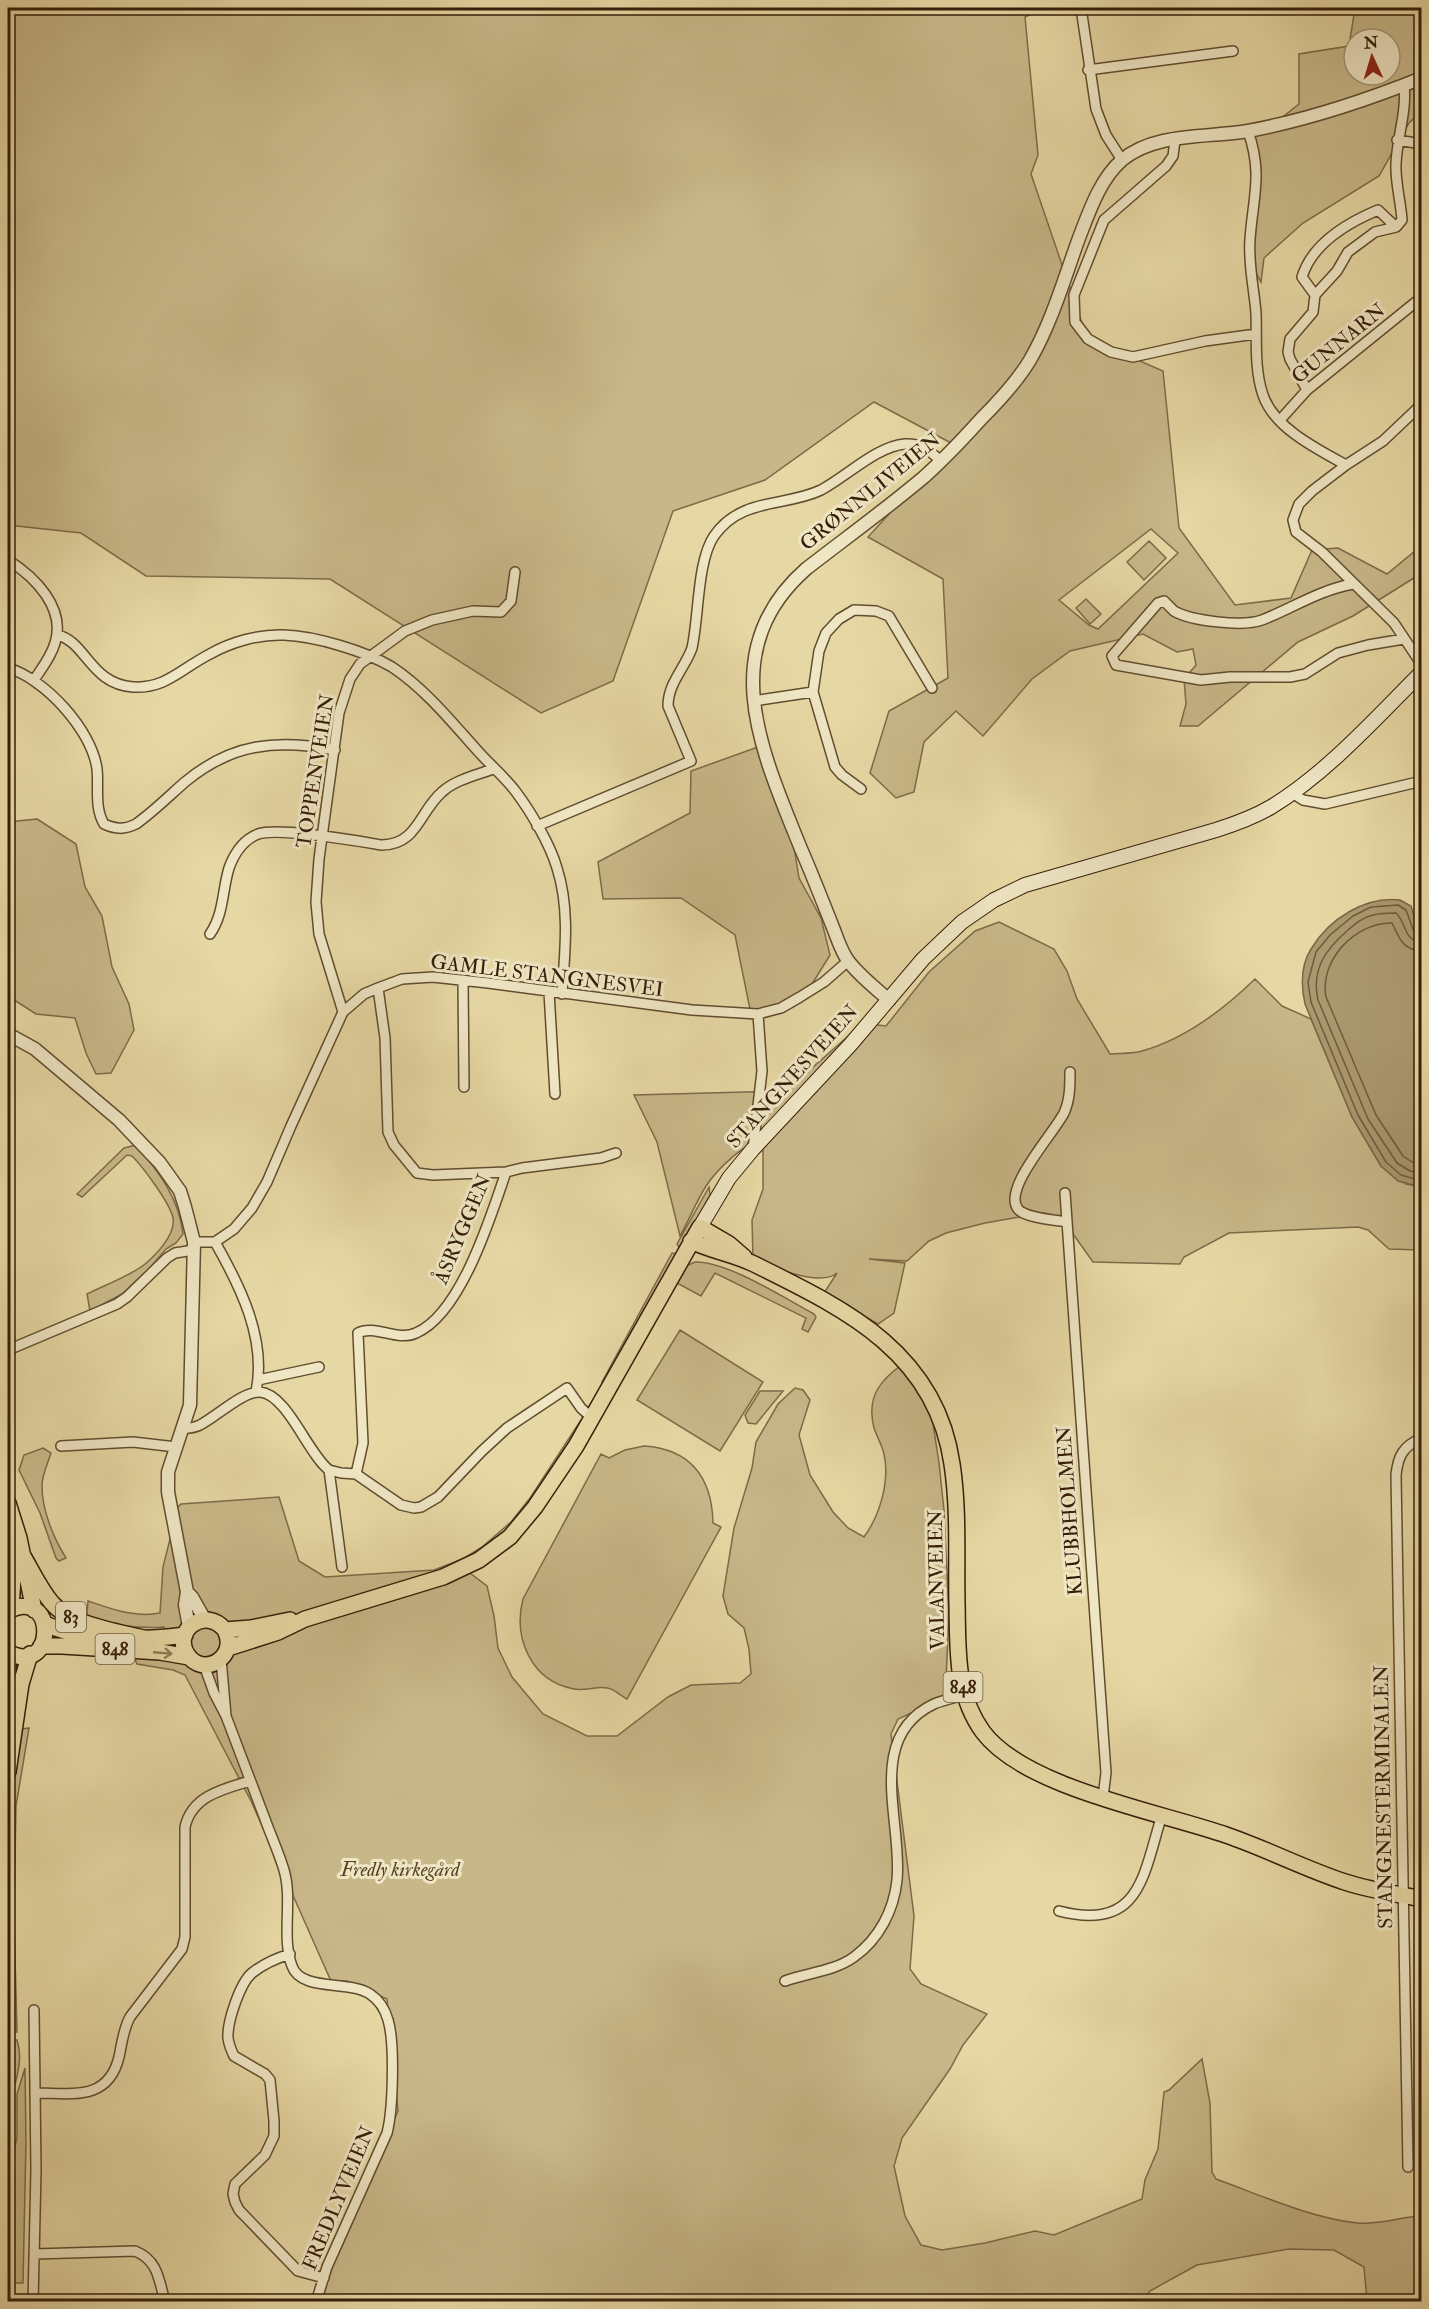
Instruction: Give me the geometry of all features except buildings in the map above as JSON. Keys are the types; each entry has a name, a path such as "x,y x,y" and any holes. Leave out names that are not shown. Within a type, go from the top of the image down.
{"main road":[{"name":"STANGNESVEIEN","path":"204,1665 213,1664 224,1654 305,1619 443,1577 478,1560 510,1537 535,1507 576,1446 729,1178 923,959 962,922 1002,896 1024,885 1242,821 1269,808 1292,793 1358,735 1422,672"},
{"name":"VALANVEIEN","path":"700,1227 729,1244 751,1262 859,1322 887,1342 916,1375 929,1395 947,1438 955,1483 959,1666 964,1695 973,1716 997,1748 1013,1760 1051,1779 1229,1836 1347,1883 1422,1899"},
{"name":"VALANVEIEN","path":"692,1241 711,1250 751,1262"},
{"name":"83","path":"8,1503 34,1610 45,1624 46,1633 21,1684 8,1772"},
{"name":"83","path":"8,1539 13,1578 9,1610 22,1607 34,1610"},
{"name":"83","path":"22,1556 49,1599 58,1609 92,1625 147,1639"},
{"name":"STANGNESVEIEN","path":"225,1630 305,1619"},
{"name":"848","path":"45,1624 75,1634 147,1639 187,1631 196,1622 206,1620"},
{"path":"206,1620 219,1623 225,1630 228,1639 224,1654"},
{"path":"187,1631 184,1647 189,1657"},
{"name":"848","path":"36,1650 62,1646 160,1652 189,1657 204,1665"},
{"path":"8,1652 16,1655 36,1650"},
{"path":"8,1658 8,1674"}],"street":[{"path":"1081,8 1088,70 1099,120 1122,160"},
{"path":"1088,70 1233,51"},
{"name":"GRØNNLIVEIEN","path":"888,1000 848,961 767,763 757,728 753,701 753,672 757,645 767,618 784,591 806,569 941,462 1005,394 1030,360 1044,331 1090,211 1103,184 1122,160 1148,146 1175,140 1248,131 1310,115 1422,78"},
{"path":"1307,390 1290,358 1288,346 1296,329 1313,312 1315,295 1337,271 1348,252 1375,232 1396,227 1402,220 1395,168 1397,140 1405,110 1404,85"},
{"path":"1248,131 1258,173 1249,243 1259,378 1263,395 1267,404 1290,430 1346,465"},
{"path":"1175,140 1173,156 1166,166 1104,220 1074,295 1076,322 1088,339 1111,352 1133,357 1205,341 1256,334"},
{"path":"1397,140 1422,144"},
{"path":"1315,295 1302,277 1306,265 1317,248 1347,226 1378,210 1396,227"},
{"name":"GUNNARN","path":"1280,420 1307,390 1422,297"},
{"path":"1422,404 1417,414 1383,441 1346,465 1299,504 1295,512 1293,527 1380,607 1394,623 1422,666"},
{"path":"537,826 691,761 668,706 668,696 692,648 705,562 715,536 731,520 763,504 821,490 885,450 899,445 918,445 928,450 941,462"},
{"path":"8,560 28,574 46,595 56,617 57,635 49,656 34,680"},
{"name":"TOPPENVEIEN","path":"343,1012 324,953 317,919 317,884 339,713 345,691 355,670 405,631 432,620 472,611 501,612 512,601 515,572"},
{"path":"1353,584 1333,588 1260,621 1233,622 1196,618 1174,611 1164,601 1158,603 1112,656 1116,664 1201,680 1230,677 1290,677 1305,674 1338,653 1404,639"},
{"path":"861,789 842,775 835,766 813,692 819,651 826,633 839,619 854,610 876,610 889,616 932,688"},
{"path":"57,635 70,640 97,672 119,684 131,687 155,686 226,646 283,635 335,644 390,666 416,686 447,716 493,769 516,791 537,826 557,867 566,909 562,994"},
{"path":"8,668 34,680 69,713 88,738 95,758 98,806 104,824 119,828 136,824 200,770 236,752 281,743 335,750"},
{"path":"753,701 813,692"},
{"path":"210,934 219,920 228,871 241,846 257,834 267,832 382,845 398,843 413,831 443,791 493,769"},
{"path":"1292,793 1303,800 1325,804 1422,781"},
{"name":"GAMLE STANGNESVEI","path":"215,1242 234,1229 252,1208 267,1182 343,1012 364,994 402,979 433,977 692,1010 758,1014 781,1008 800,998 824,982 848,961"},
{"path":"463,980 464,1087"},
{"path":"378,988 385,1038 388,1132 393,1145 417,1173 433,1175 506,1172 601,1158 616,1153"},
{"path":"549,992 555,1094"},
{"path":"753,1149 762,1071 758,1014"},
{"path":"8,1034 35,1049 78,1083 149,1149 180,1191 192,1229 194,1246 190,1405 168,1472 168,1492 187,1592 185,1605 187,1631"},
{"path":"1067,1222 1026,1215 1018,1209 1014,1200 1015,1190 1022,1177 1065,1111 1069,1094 1070,1072"},
{"name":"ÅSRYGGEN","path":"356,1474 363,1443 358,1334 371,1331 398,1336 413,1335 441,1313 458,1289 475,1255 506,1172"},
{"name":"KLUBBHOLMEN","path":"1065,1192 1106,1773 1103,1797"},
{"path":"8,1350 117,1304 167,1258 194,1246 215,1242 228,1265 252,1324 259,1359 256,1392"},
{"path":"258,1380 319,1367"},
{"path":"182,1429 199,1426 256,1392 269,1395 291,1416 320,1462 329,1470 356,1474 401,1505 414,1508 422,1507 438,1497 507,1428 567,1388 581,1408 592,1418"},
{"name":"STANGNESTERMINALEN","path":"1408,2167 1396,1475 1397,1460 1404,1448 1422,1438"},
{"path":"61,1446 133,1442 176,1447"},
{"path":"329,1470 342,1567"},
{"path":"187,1592 206,1620"},
{"name":"FREDLYVEIEN","path":"224,1654 226,1716"},
{"name":"FREDLYVEIEN","path":"204,1665 214,1693 226,1716 285,1872 292,1968 299,1977 309,1981 368,1992 383,2007 390,2029 391,2113 388,2127 316,2301"},
{"path":"785,1981 833,1967 851,1959 878,1933 889,1913 897,1879 891,1772 898,1741 909,1724 920,1713 933,1704 964,1695"},
{"path":"35,2093 90,2092 102,2086 113,2075 130,2017 182,1949 185,1937 185,1827 187,1816 202,1800 250,1781"},
{"path":"1059,1911 1074,1915 1102,1914 1120,1908 1131,1900 1139,1887 1162,1815"},
{"path":"290,1954 251,1974 236,2002 228,2036 230,2048 234,2056 265,2074 270,2080 274,2136 265,2155 235,2184 233,2194 239,2210 298,2271 324,2278"},
{"path":"33,2301 35,2254 34,2010"},
{"path":"35,2254 135,2251 154,2263 165,2301"}],"green space":[{"path":"8,8 1044,8 1025,17 1038,155 1031,174 1087,338 1163,371 1179,528 1235,605 1291,598 1312,550 1338,548 1387,574 1421,546 1422,573 1353,616 1298,642 1198,726 1180,726 1186,704 1184,679 1196,665 1193,649 1177,652 1143,634 1070,651 1032,679 983,736 956,711 924,742 914,792 896,798 870,773 889,711 948,678 943,579 868,537 953,444 874,402 765,480 673,511 613,681 541,713 330,579 146,576 81,533 8,525","holes":["1151,529 1178,553 1098,629 1089,625 1059,600"]},
{"path":"1355,8 1421,8 1421,112 1409,123 1379,176 1303,223 1264,258 1261,282 1250,264 1257,187 1245,131 1275,123 1299,104 1299,54 1342,47 1342,87 1402,87 1402,27 1352,27"},
{"path":"1149,541 1166,558 1144,580 1127,562"},
{"path":"1086,599 1101,614 1090,624 1076,608"},
{"path":"758,747 793,841 799,878 821,918 830,955 809,989 752,1019 735,935 681,898 603,899 598,862 690,813 691,771"},
{"path":"37,819 76,844 85,887 102,916 112,967 129,1004 134,1030 111,1073 96,1074 86,1053 75,1018 36,1014 8,996 8,822"},
{"path":"999,922 1054,949 1067,971 1077,999 1110,1054 1138,1052 1173,1039 1217,1012 1255,979 1282,1006 1311,1019 1352,1117 1381,1166 1406,1184 1421,1187 1421,1250 1389,1249 1368,1230 1358,1227 1229,1233 1184,1257 1180,1264 1093,1262 1061,1217 1043,1213 985,1223 946,1233 929,1241 907,1261 869,1259 905,1263 894,1313 878,1324 824,1293 837,1273 830,1277 809,1277 787,1272 753,1259 752,1220 763,1189 763,1141 756,1142 740,1151 717,1173 702,1192 680,1236 657,1142 634,1095 786,1091 863,1023 886,1026 929,972 975,931"},
{"path":"136,1145 167,1186 181,1221 183,1234 122,1294 90,1311 87,1294 145,1264 159,1250 173,1224 171,1211 162,1195 132,1156 127,1155 82,1197 77,1194 124,1148"},
{"path":"709,1187 710,1195 679,1247 677,1244"},
{"path":"672,1253 676,1256 603,1385 602,1382"},
{"path":"695,1262 723,1267 772,1290 814,1314 816,1317 808,1332 802,1329 806,1318 715,1273 701,1296 675,1282 684,1267"},
{"path":"680,1330 763,1382 720,1451 637,1400"},
{"name":"Fredly kirkegård","path":"904,1363 932,1417 944,1510 949,1614 945,1702 931,1704 898,1719 891,1734 914,1916 910,1969 921,1984 987,2014 963,2045 950,2069 902,2138 894,2166 905,2216 921,2245 942,2250 1035,2231 1054,2235 1142,2199 1145,2180 1158,2149 1164,2092 1202,2059 1210,2103 1212,2172 1216,2179 1286,2205 1340,2220 1373,2223 1421,2216 1421,2301 1367,2301 1364,2267 1334,2250 1289,2249 1197,2265 1150,2291 1143,2301 314,2301 324,2269 398,2111 387,1999 347,1981 331,1981 251,1801 185,1675 173,1670 137,1664 134,1657 178,1662 168,1642 164,1627 125,1626 87,1615 88,1601 132,1614 160,1613 163,1567 178,1507 181,1504 279,1497 299,1561 325,1577 434,1570 463,1559 482,1547 511,1522 530,1498 581,1420 580,1427 531,1503 505,1533 462,1567 487,1586 498,1648 512,1677 543,1714 587,1736 617,1736 668,1697 691,1685 740,1683 751,1674 744,1628 728,1614 723,1596 734,1528 752,1468 756,1442 778,1404 795,1388 803,1390 810,1400 799,1435 810,1475 833,1512 848,1528 864,1537 879,1508 886,1475 884,1454 872,1417 874,1398 888,1376"},
{"path":"760,1391 783,1391 756,1424 748,1423 745,1415"},
{"path":"644,1446 674,1453 696,1469 708,1492 713,1523 721,1527 627,1699 609,1688 574,1689 546,1677 536,1667 523,1643 521,1614 523,1599 601,1454 609,1458 625,1450"},
{"path":"43,1448 51,1453 42,1482 42,1495 46,1514 66,1558 59,1561 40,1513 19,1470 24,1455"},
{"path":"29,1728 16,1806 14,1917 17,2032 8,2033 8,1808 22,1729"},
{"path":"8,2040 17,2040 19,2046 15,2085"},
{"path":"25,2068 23,2283 10,2283 9,2177 17,2137 17,2094"}],"water":[{"path":"1387,900 1400,900 1411,906 1418,928 1421,929 1421,1187 1398,1181 1381,1166 1352,1117 1305,1004 1303,990 1304,969 1308,955 1328,928 1338,919 1361,906"}]}
